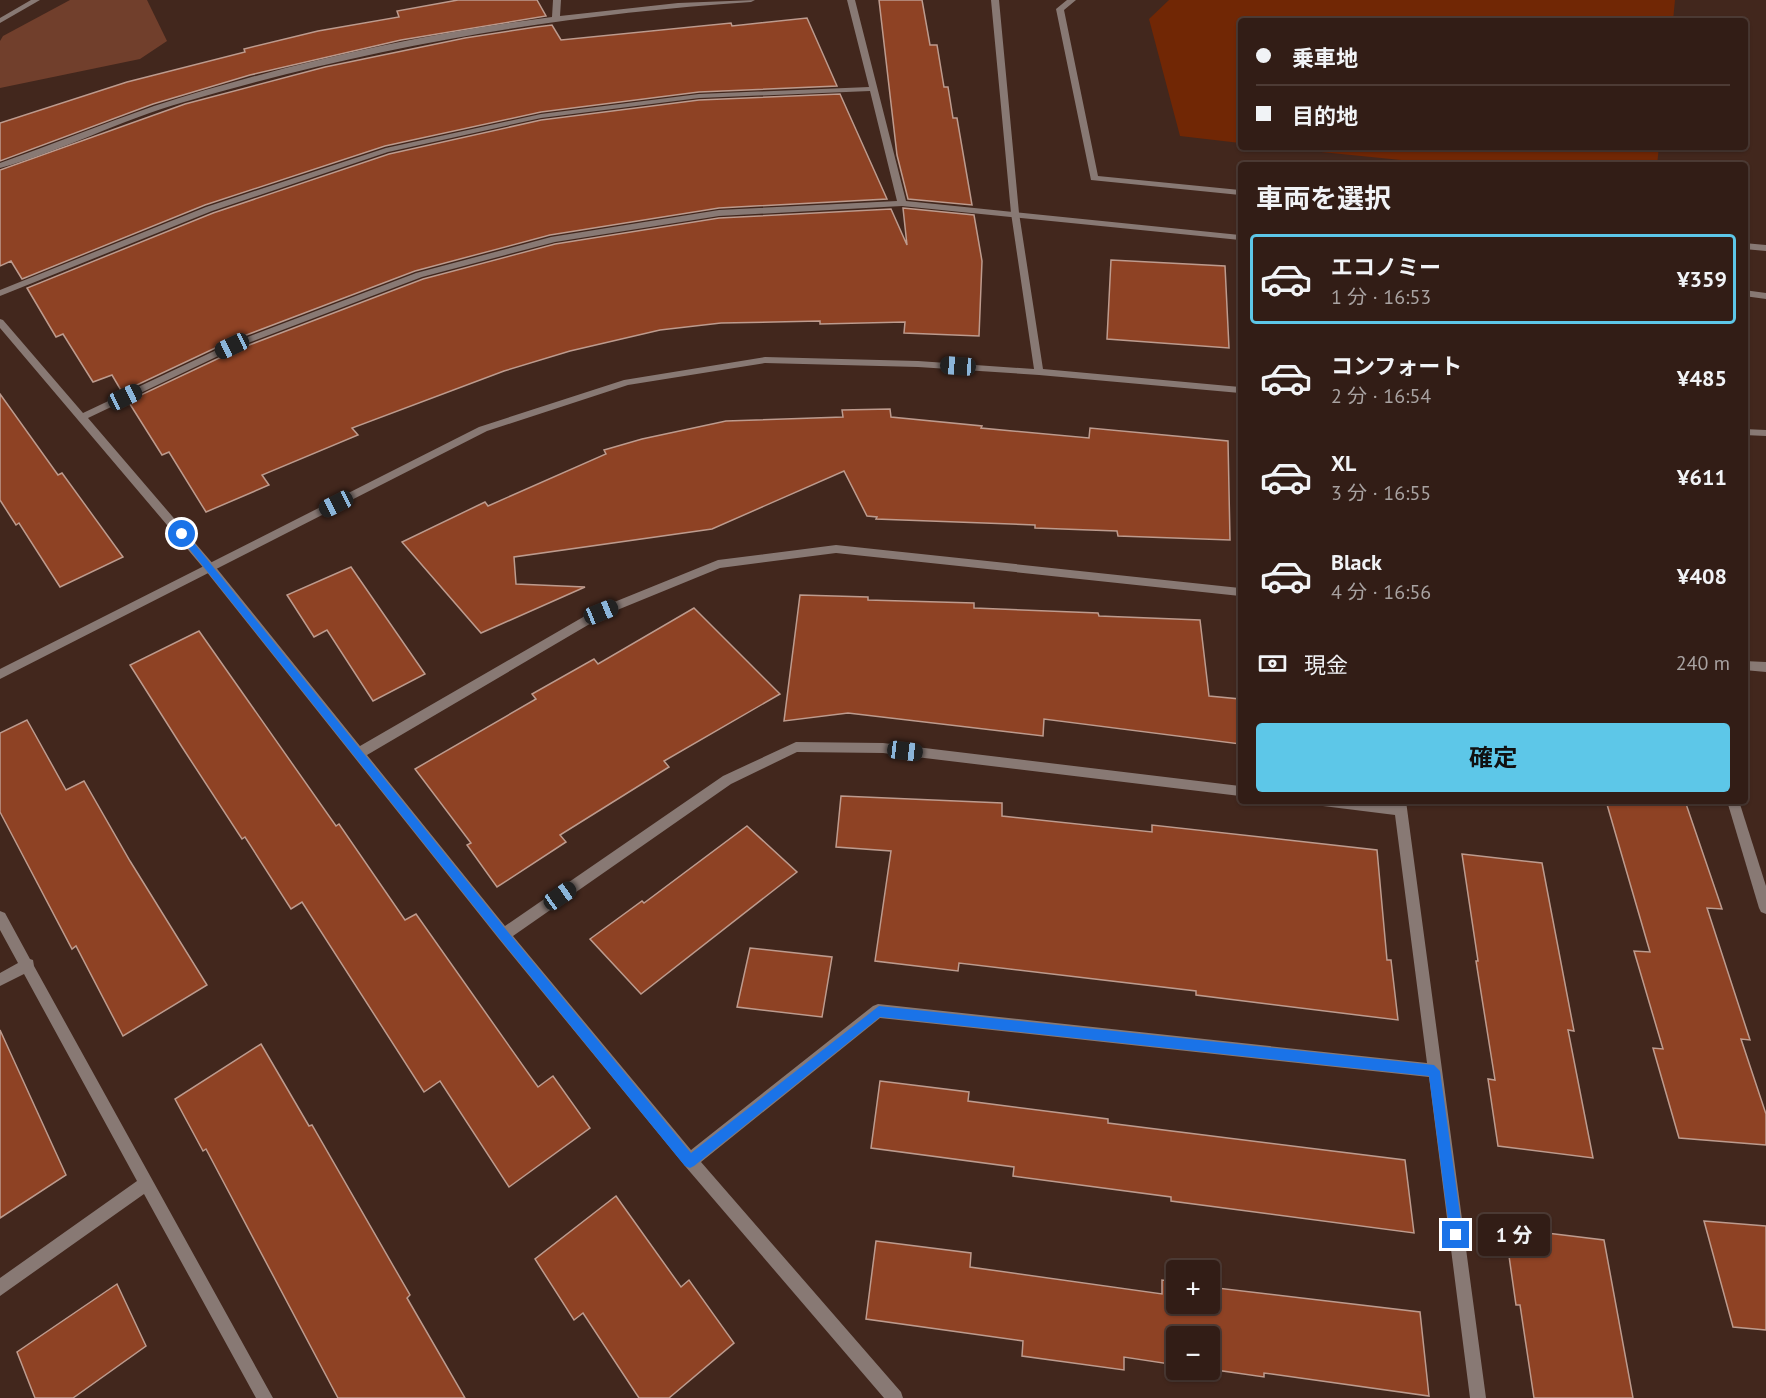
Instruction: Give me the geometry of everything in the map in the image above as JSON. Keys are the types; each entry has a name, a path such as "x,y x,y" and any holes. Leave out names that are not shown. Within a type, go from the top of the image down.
{"street":[{"path":"0,21 36,0"},
{"path":"556,17 557,0"},
{"path":"0,166 177,102 328,61 556,17 707,1 751,0"},
{"path":"851,0 902,203"},
{"path":"995,0 1015,213 1039,372"},
{"path":"1072,0 1060,9 1094,178 1238,193"},
{"path":"0,293 209,209 386,150 541,116 676,99 874,89"},
{"path":"82,417 232,346 420,275 554,239 719,213 902,203 1238,238"},
{"path":"1748,246 1766,248"},
{"path":"1748,294 1766,296"},
{"path":"0,322 210,568 504,935 690,1161 895,1398"},
{"path":"0,674 483,429 627,382 765,360 918,364 1238,390"},
{"path":"1748,432 1766,433"},
{"path":"359,753 601,612 718,564 836,549 1238,592"},
{"path":"1748,665 1766,667"},
{"path":"504,935 727,780 796,747 883,748 1238,791"},
{"path":"1370,804 1401,806 1478,1398"},
{"path":"1734,804 1766,908"},
{"path":"0,916 265,1398"},
{"path":"0,981 28,964"},
{"path":"690,1161 879,1011 1434,1071"},
{"path":"0,1288 146,1184"}],"shaded area":[{"path":"70,0 147,0 167,41 140,59 0,88 0,41 3,36"},
{"path":"1169,0 1675,0 1673,18 1238,18 1238,143 1180,136 1149,19"},
{"path":"1301,150 1659,150 1657,162 1421,162"}],"building":[{"path":"458,0 537,0 546,16 401,40 250,75 153,104 0,161 0,123 127,82 245,52 244,49 318,31 399,17 397,11"},
{"path":"879,0 922,0 930,45 937,45 944,87 948,87 953,118 957,118 972,205 908,199 897,155"},
{"path":"807,18 837,86 699,92 541,112 385,146 205,205 22,279 11,261 0,266 0,170 185,104 325,67 465,38 536,27 552,25 561,40"},
{"path":"840,94 887,199 719,208 550,235 415,271 228,342 122,392 112,375 93,382 63,334 56,337 27,288 213,213 389,154 541,120 699,100"},
{"path":"903,208 974,215 982,261 979,336 904,333 905,322 721,323 660,330 570,351 504,371 352,428 358,435 262,475 269,485 206,512 169,452 162,455 128,401 236,350 423,279 555,244 719,218 891,209 907,245"},
{"path":"1111,260 1225,266 1229,348 1107,339"},
{"path":"0,394 58,475 62,473 123,557 60,587 19,523 16,525 0,500"},
{"path":"890,409 891,417 982,426 981,428 1089,438 1090,428 1228,441 1230,540 1118,536 1117,531 1035,528 1035,525 876,519 877,517 867,516 844,471 712,529 514,557 516,584 585,587 481,633 402,542 485,502 488,506 606,454 604,450 642,439 726,421 843,417 842,410"},
{"path":"351,567 425,674 373,701 327,630 314,637 287,595"},
{"path":"800,595 868,597 868,600 974,603 974,608 1200,620 1209,696 1238,699 1238,744 1044,719 1043,736 848,713 784,721"},
{"path":"694,608 780,694 664,761 669,767 560,835 566,842 497,887 467,845 471,843 415,769 536,699 532,694 594,659 598,664"},
{"path":"199,631 336,826 339,824 405,920 416,914 538,1087 553,1076 590,1128 509,1187 440,1081 424,1092 302,902 291,909 245,837 242,839 130,665"},
{"path":"27,720 66,790 84,781 130,861 207,985 123,1036 76,946 72,949 0,812 0,733"},
{"path":"841,796 1002,803 1002,816 1152,832 1152,825 1377,850 1387,960 1391,960 1398,1020 1196,995 1196,991 959,963 958,971 875,961 891,851 836,847"},
{"path":"1607,804 1686,804 1722,909 1707,908 1750,1040 1741,1039 1766,1114 1766,1145 1679,1138 1653,1048 1663,1049 1634,951 1650,952"},
{"path":"747,826 797,872 641,994 590,939 642,901 644,903"},
{"path":"1462,854 1542,863 1574,1031 1568,1030 1593,1158 1498,1146 1488,1079 1495,1080"},
{"path":"750,948 832,957 822,1017 737,1007"},
{"path":"0,1030 66,1175 0,1218"},
{"path":"261,1044 309,1126 312,1125 410,1295 407,1298 465,1398 338,1398 206,1149 203,1151 175,1099"},
{"path":"880,1081 969,1092 968,1101 1108,1119 1108,1123 1405,1160 1414,1233 1171,1201 1171,1197 1013,1176 1014,1167 871,1148"},
{"path":"616,1196 681,1287 689,1280 734,1343 669,1398 639,1398 583,1313 574,1320 535,1259"},
{"path":"1704,1221 1766,1226 1766,1330 1733,1327"},
{"path":"1505,1228 1604,1240 1633,1398 1534,1398 1520,1305 1516,1305"},
{"path":"876,1241 971,1253 970,1267 1162,1294 1162,1280 1166,1281 1166,1314 1220,1314 1220,1288 1420,1312 1429,1396 1264,1373 1264,1377 1220,1371 1220,1326 1166,1326 1166,1363 1124,1357 1124,1370 1022,1356 1023,1341 866,1319"},
{"path":"117,1284 146,1346 73,1398 35,1398 17,1352"}],"route":[{"path":"182,534 504,935 690,1161 879,1011 1434,1071 1456,1235"}]}
